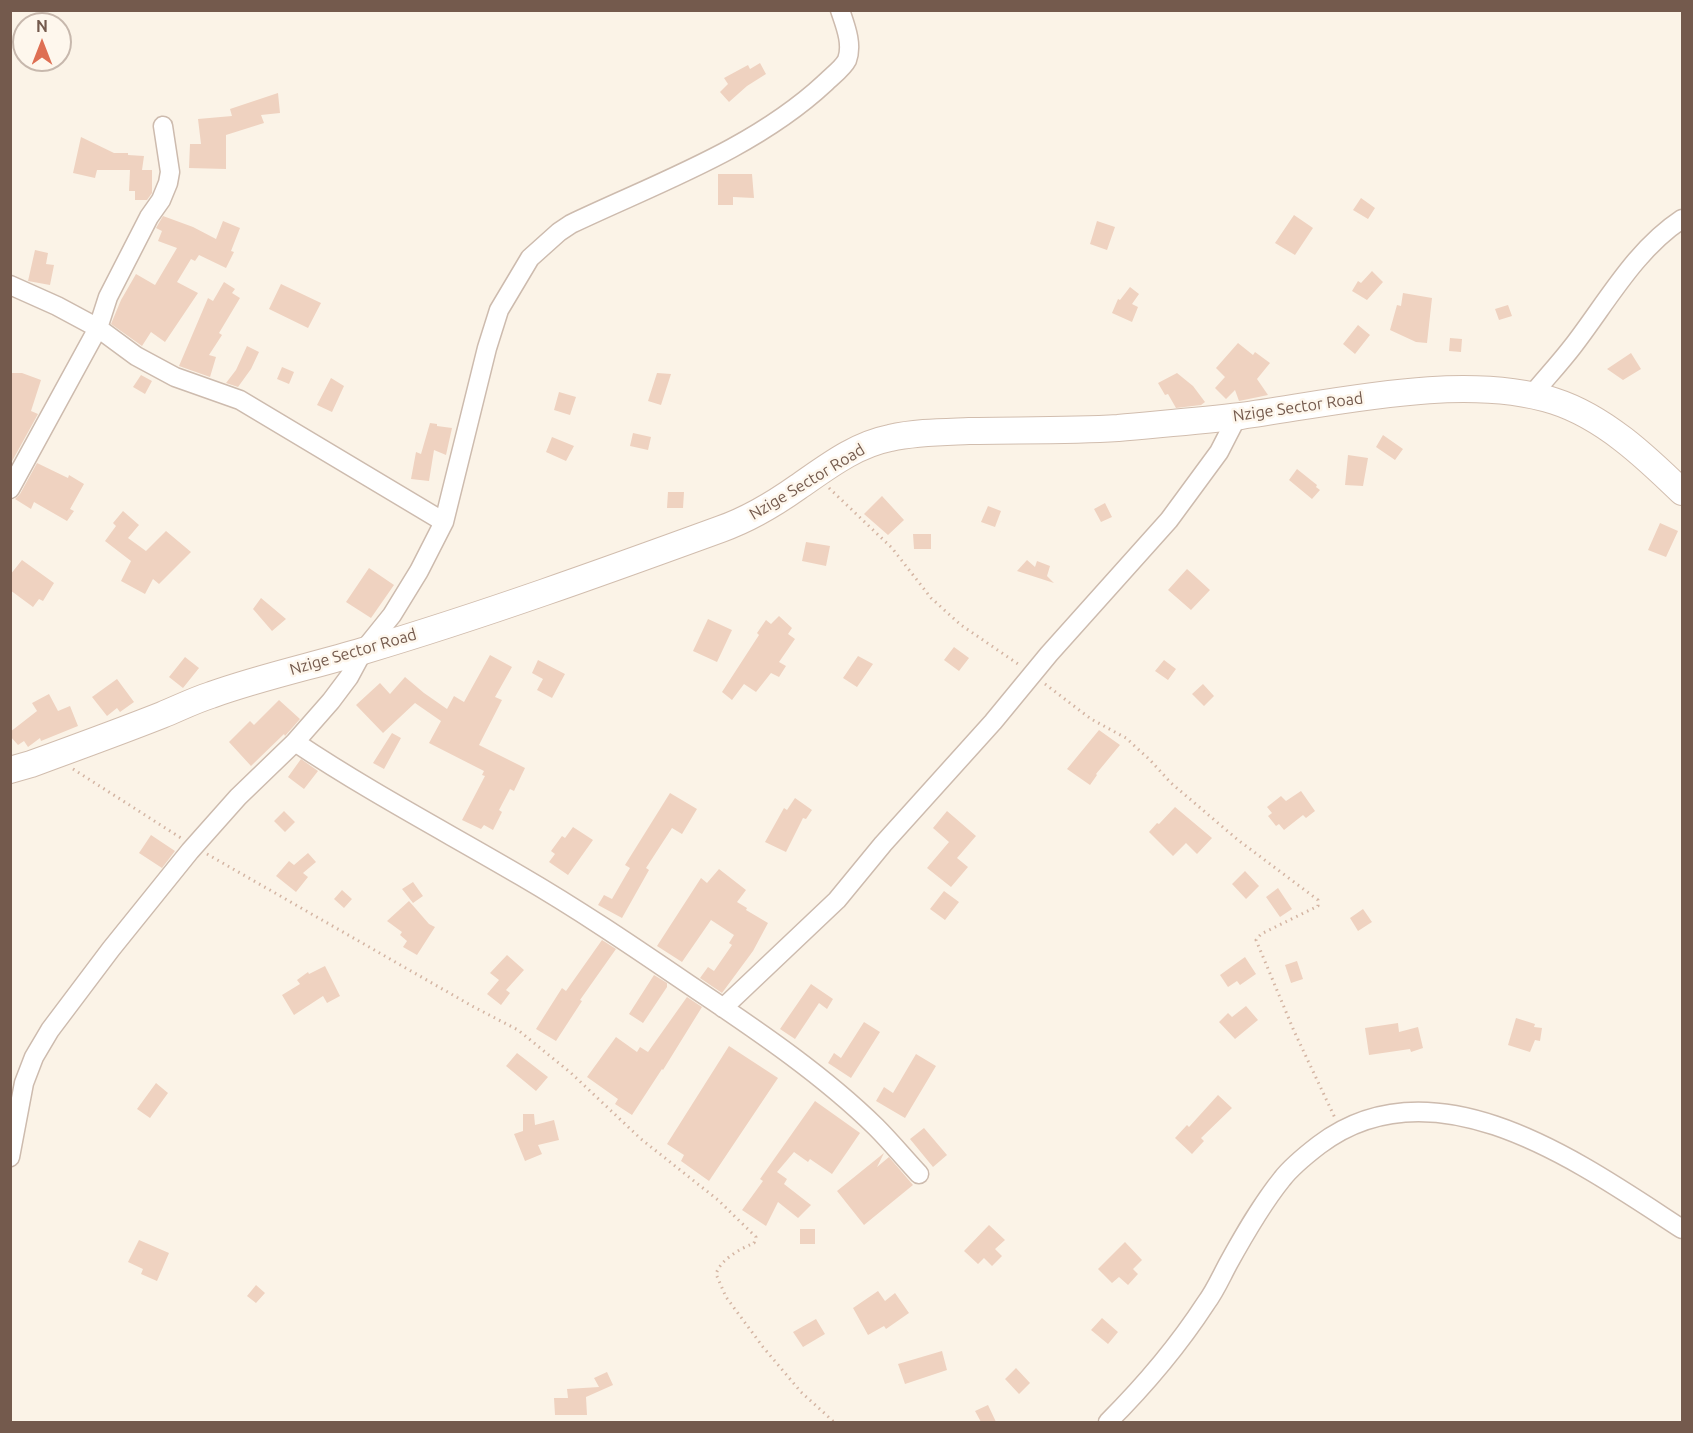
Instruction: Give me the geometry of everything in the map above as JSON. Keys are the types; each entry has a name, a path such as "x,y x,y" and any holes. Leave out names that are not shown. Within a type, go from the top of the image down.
{"main road":[{"name":"Nzige Sector Road","path":"10,770 207,696 363,651 727,527 762,510 860,449 893,437 930,433 1115,428 1237,417 1347,400 1453,390 1480,390 1554,401 1601,424 1634,449 1683,492"}],"street":[{"path":"10,1157 24,1083 34,1057 50,1030 117,941 194,846 238,797 295,742 350,677 363,651 392,615 414,580 444,522 492,329 505,297 530,258 571,224 718,156 754,135 809,97 846,60 849,47 840,10"},
{"path":"10,489 98,328 108,297 149,217 161,200 170,172 163,126"},
{"path":"1531,396 1633,265 1665,231 1683,219"},
{"path":"10,285 98,328 136,356 175,377 240,400 444,522"},
{"path":"723,1008 837,900 883,843 993,722 1032,674 1169,520 1220,452 1237,417"},
{"path":"295,742 383,798 451,835 576,910 723,1008 856,1109 919,1174"},
{"path":"1108,1422 1154,1373 1207,1302 1243,1237 1282,1179 1303,1158 1340,1131 1351,1126 1388,1114 1427,1110 1463,1117 1545,1144 1630,1193 1683,1228"}],"path":[{"path":"815,475 892,548 931,597 961,625 1032,674 1091,719 1125,738 1171,783 1238,840 1320,902 1318,906 1261,934 1256,940 1340,1131"},
{"path":"55,755 103,790 194,846 376,952 518,1030 571,1073 641,1139 718,1200 756,1237 754,1243 727,1259 718,1268 716,1275 723,1291 764,1347 794,1383 834,1422"}],"building":[{"path":"760,63 766,74 747,86 729,102 720,92 728,84 724,78 748,65 750,69"},
{"path":"278,93 280,113 261,115 264,123 226,135 226,169 189,168 190,144 201,144 198,119 232,116 230,109"},
{"path":"81,137 114,153 144,156 142,170 152,170 152,193 147,200 135,200 135,191 129,191 130,170 97,170 95,178 73,173"},
{"path":"718,174 752,174 754,198 733,197 733,205 718,205"},
{"path":"1361,198 1375,208 1368,219 1353,210"},
{"path":"1294,215 1313,228 1295,255 1275,243"},
{"path":"163,216 193,227 216,239 223,221 240,228 231,251 234,252 226,268 199,255 195,261 191,259 177,282 198,293 165,342 151,332 142,346 111,324 136,274 155,285 177,248 158,241 162,231 156,228"},
{"path":"1097,221 1115,227 1107,250 1090,244"},
{"path":"35,250 48,253 46,264 54,265 50,285 28,281"},
{"path":"1372,271 1383,282 1367,300 1352,291 1358,281 1361,283"},
{"path":"224,282 235,289 232,293 240,298 219,333 222,335 209,355 216,357 210,377 179,366 208,298 213,301"},
{"path":"281,284 321,303 308,328 269,309"},
{"path":"1130,287 1139,294 1132,304 1138,307 1132,322 1112,313 1118,299 1120,300"},
{"path":"1403,293 1432,298 1427,343 1416,342 1390,330 1397,305 1401,306"},
{"path":"1508,305 1512,316 1499,320 1495,309"},
{"path":"1358,325 1370,335 1355,354 1343,344"},
{"path":"1450,338 1462,339 1461,352 1449,351"},
{"path":"1238,343 1253,355 1255,352 1270,363 1257,379 1268,395 1239,401 1235,390 1226,399 1215,388 1225,377 1216,368"},
{"path":"247,346 259,352 251,369 238,387 226,383 236,370"},
{"path":"1631,353 1641,369 1623,380 1607,369"},
{"path":"282,367 294,372 289,384 277,379"},
{"path":"10,373 22,373 41,380 31,411 38,414 10,465"},
{"path":"657,373 671,374 661,405 648,401"},
{"path":"1177,373 1193,386 1205,402 1201,405 1176,408 1158,383"},
{"path":"141,375 152,381 145,394 133,387"},
{"path":"331,378 344,386 332,412 317,405"},
{"path":"559,392 576,397 570,415 554,410"},
{"path":"430,423 452,428 446,455 434,450 429,481 411,479 416,452 421,454"},
{"path":"633,433 651,437 648,450 630,446"},
{"path":"1383,435 1403,449 1395,460 1376,447"},
{"path":"552,437 574,446 566,461 546,452"},
{"path":"1348,455 1368,458 1363,486 1345,485"},
{"path":"37,463 68,478 69,475 84,484 70,509 74,511 67,521 34,502 31,509 15,499"},
{"path":"1297,469 1320,490 1312,499 1289,480"},
{"path":"668,492 684,492 683,508 667,508"},
{"path":"882,496 904,520 888,535 864,514"},
{"path":"1105,503 1112,517 1101,522 1094,509"},
{"path":"988,506 1001,511 995,527 981,522"},
{"path":"123,511 139,525 128,538 146,551 166,531 191,552 159,584 153,579 145,594 121,581 131,561 105,541 116,526 113,523"},
{"path":"1660,523 1678,531 1666,557 1648,550"},
{"path":"913,534 931,534 931,549 914,549"},
{"path":"806,542 830,546 826,566 802,561"},
{"path":"22,560 54,583 43,601 39,599 33,607 10,590 10,575"},
{"path":"1027,560 1035,567 1037,561 1050,566 1047,576 1054,583 1017,571"},
{"path":"369,568 394,585 371,618 346,602"},
{"path":"1187,569 1210,590 1191,610 1168,590"},
{"path":"261,598 286,619 272,631 253,609"},
{"path":"779,616 792,628 788,634 795,639 779,662 786,666 779,677 771,673 756,692 744,684 732,700 722,692 759,635 757,633 766,620 771,624"},
{"path":"708,619 732,630 717,662 693,651"},
{"path":"954,647 969,658 959,671 944,660"},
{"path":"490,655 512,667 495,697 502,700 479,745 525,768 514,791 510,789 499,810 502,812 493,830 484,825 481,829 462,820 485,776 482,775 484,771 429,743 441,721 415,703 383,733 356,705 380,683 390,694 405,677 447,709 454,696 464,702"},
{"path":"858,656 873,664 857,687 843,678"},
{"path":"185,657 199,668 183,688 169,677"},
{"path":"538,660 565,674 552,698 537,690 543,679 532,673"},
{"path":"1164,660 1176,669 1168,680 1155,671"},
{"path":"117,679 134,702 120,712 117,708 107,716 92,697"},
{"path":"1203,684 1214,696 1204,706 1192,694"},
{"path":"49,694 58,711 70,706 78,726 41,741 40,738 28,747 24,741 18,745 10,736 10,732 37,711 32,703"},
{"path":"279,700 300,719 285,736 284,734 251,766 229,742 250,721 254,725"},
{"path":"1099,730 1120,745 1090,785 1067,769"},
{"path":"392,733 401,738 384,769 373,763"},
{"path":"301,759 318,771 304,789 288,777"},
{"path":"1301,791 1315,811 1306,818 1303,815 1284,830 1279,824 1276,826 1268,816 1272,813 1267,807 1281,796 1286,801"},
{"path":"670,793 697,809 682,834 672,828 646,868 649,870 622,918 598,905 604,895 612,899 630,868 625,865"},
{"path":"795,798 812,810 806,819 803,818 786,852 765,842 784,808 787,810"},
{"path":"1175,807 1212,838 1197,854 1186,843 1173,856 1149,832"},
{"path":"284,811 295,822 285,832 274,821"},
{"path":"947,811 976,836 957,858 968,867 951,887 927,868 949,842 933,828"},
{"path":"573,827 593,840 568,875 549,862 555,854 551,851 562,836 565,838"},
{"path":"151,835 175,851 162,868 139,853"},
{"path":"308,853 316,862 303,873 308,877 296,892 276,876 289,861 294,865"},
{"path":"719,869 746,890 737,902 768,923 753,951 722,993 700,978 708,967 714,971 732,945 729,943 734,935 711,920 682,962 657,946 701,878 707,883"},
{"path":"1245,871 1259,886 1246,899 1232,884"},
{"path":"413,882 423,896 413,903 402,889"},
{"path":"1278,888 1292,909 1280,917 1266,897"},
{"path":"342,890 352,899 344,908 334,899"},
{"path":"944,891 959,902 945,920 930,909"},
{"path":"409,901 429,924 435,927 417,955 403,947 407,941 400,935 402,932 387,921"},
{"path":"1363,909 1372,922 1358,931 1350,918"},
{"path":"602,940 616,949 580,1000 582,1001 556,1041 536,1029 562,988 566,991"},
{"path":"507,955 524,970 506,990 510,993 501,1005 487,994 499,980 490,973"},
{"path":"1245,957 1256,974 1240,985 1237,981 1228,987 1220,975"},
{"path":"1297,961 1303,979 1291,983 1285,965"},
{"path":"325,966 340,996 327,1003 323,996 294,1015 282,995 300,984 297,980 308,972 309,974"},
{"path":"654,975 667,983 667,987 643,1023 629,1014"},
{"path":"811,984 833,999 827,1009 819,1003 795,1039 780,1029"},
{"path":"687,997 702,1007 632,1115 615,1104 618,1099 587,1077 616,1037 637,1052 640,1047 648,1052"},
{"path":"1246,1006 1258,1020 1235,1039 1219,1022 1228,1013 1232,1017"},
{"path":"1516,1018 1535,1024 1534,1027 1542,1028 1540,1041 1535,1040 1530,1052 1508,1045"},
{"path":"864,1022 880,1032 851,1078 828,1063 834,1053 841,1058"},
{"path":"1398,1023 1399,1032 1418,1027 1423,1048 1411,1052 1410,1049 1369,1055 1365,1028"},
{"path":"729,1046 778,1078 709,1181 681,1161 684,1155 667,1144"},
{"path":"517,1053 548,1077 536,1091 506,1066"},
{"path":"916,1054 936,1066 905,1118 876,1101 884,1087 893,1093"},
{"path":"156,1083 168,1093 150,1118 137,1109"},
{"path":"1218,1095 1232,1108 1201,1138 1204,1141 1192,1154 1175,1138 1187,1125 1189,1127"},
{"path":"815,1101 860,1133 832,1174 810,1159 808,1162 794,1152 777,1172 787,1179 784,1184 811,1205 798,1218 778,1202 766,1226 742,1210 763,1181 760,1179"},
{"path":"523,1114 534,1114 535,1125 554,1120 559,1140 538,1145 542,1154 525,1161 514,1134 523,1131"},
{"path":"924,1128 947,1155 933,1167 910,1139"},
{"path":"884,1153 877,1167 889,1157 913,1185 864,1225 837,1191"},
{"path":"989,1225 1005,1240 995,1249 1002,1256 992,1266 984,1258 978,1264 964,1251"},
{"path":"800,1229 815,1229 815,1244 800,1244"},
{"path":"139,1240 169,1253 157,1281 141,1274 143,1269 128,1262"},
{"path":"1125,1242 1142,1260 1133,1269 1138,1274 1128,1285 1119,1277 1112,1283 1098,1269"},
{"path":"256,1285 265,1293 256,1303 247,1296"},
{"path":"878,1291 885,1301 895,1293 909,1313 886,1329 884,1326 868,1335 853,1308"},
{"path":"1102,1318 1118,1332 1108,1344 1091,1330"},
{"path":"816,1319 825,1334 803,1347 793,1332"},
{"path":"942,1351 947,1370 905,1384 898,1364"},
{"path":"1016,1368 1030,1383 1019,1394 1005,1379"},
{"path":"607,1372 613,1385 586,1397 587,1415 555,1415 554,1398 568,1398 567,1389 599,1387 594,1378"},
{"path":"988,1405 996,1422 981,1422 975,1411"}]}
